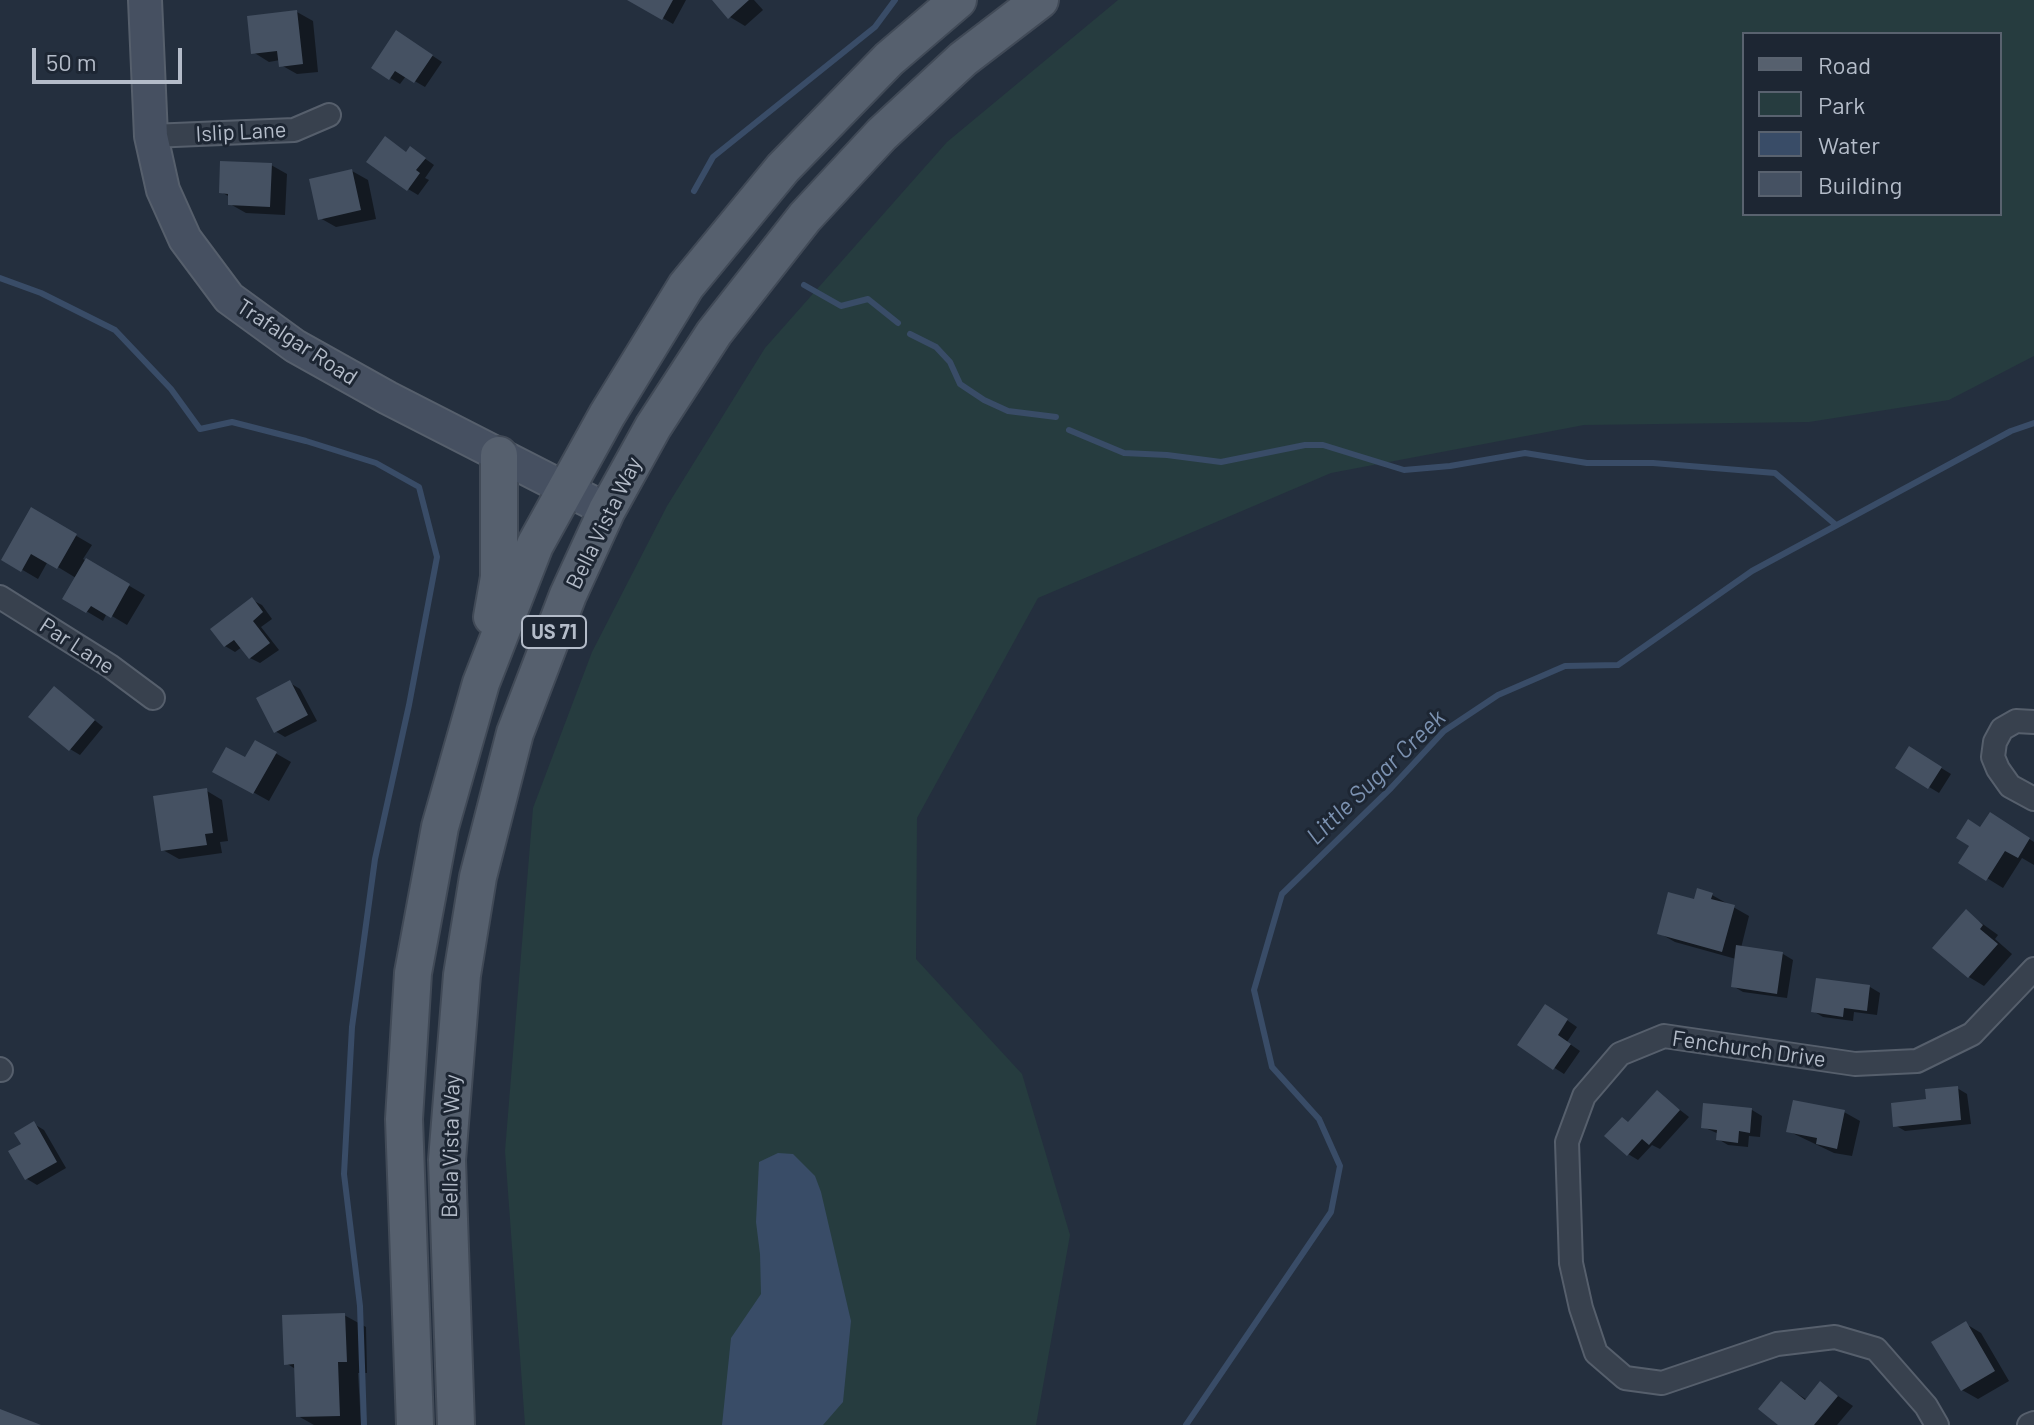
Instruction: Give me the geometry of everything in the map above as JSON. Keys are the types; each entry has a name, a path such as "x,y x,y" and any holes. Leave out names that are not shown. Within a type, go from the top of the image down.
{"main road":[{"name":"Bella Vista Way","path":"415,1425 404,1119 413,973 440,827 481,683 535,545 564,489 686,286 783,168 889,59 958,0"},
{"name":"Bella Vista Way","path":"456,1425 447,1160 459,1005 478,877 515,733 568,595 607,510 653,427 714,333 805,217 882,134 939,81 1040,0"},
{"path":"481,683 499,577 499,455"}],"street":[{"name":"Trafalgar Road","path":"145,0 151,136 163,190 185,239 229,298 295,346 388,398 607,510"},
{"name":"Islip Lane","path":"151,136 294,130 329,115"},
{"name":"Par Lane","path":"0,597 110,666 153,698"},
{"path":"2034,722 2016,721 2002,729 1995,742 1993,757 2010,786 2034,799"},
{"name":"Fenchurch Drive","path":"1937,1425 1926,1406 1876,1349 1835,1337 1777,1344 1662,1383 1625,1378 1596,1353 1581,1308 1571,1263 1567,1142 1584,1096 1620,1054 1664,1036 1855,1064 1917,1061 1972,1034 2034,969"}],"green space":[{"path":"1118,0 2034,0 2034,356 1949,400 1809,422 1584,425 1331,473 1038,598 917,818 916,959 1022,1074 1070,1235 1036,1425 525,1425 505,1151 533,808 592,652 667,506 765,348 947,142"}],"water":[{"path":"778,1153 793,1154 815,1176 821,1192 851,1321 843,1402 823,1425 722,1425 731,1338 761,1294 756,1222 759,1162"}],"building":[{"path":"627,0 673,0 662,20"},
{"path":"712,0 749,0 728,19"},
{"path":"297,10 303,64 279,67 277,51 251,54 247,16"},
{"path":"396,30 433,55 414,83 395,71 389,80 371,68"},
{"path":"385,136 406,152 410,146 426,158 416,170 420,173 407,191 366,162"},
{"path":"220,161 272,163 270,207 228,205 228,194 219,193"},
{"path":"352,169 361,210 318,220 309,179"},
{"path":"31,507 77,534 57,569 31,554 21,572 1,560"},
{"path":"86,558 130,584 111,618 91,606 86,613 62,599"},
{"path":"252,597 263,612 253,621 270,643 249,659 234,640 224,647 210,629"},
{"path":"290,680 308,715 274,733 256,698"},
{"path":"54,686 95,720 69,751 28,717"},
{"path":"255,740 277,752 253,794 212,772 226,747 245,757"},
{"path":"1909,746 1942,767 1928,789 1895,768"},
{"path":"207,788 213,833 205,834 207,845 161,851 153,796"},
{"path":"1990,812 2030,838 2018,858 2005,851 1986,881 1958,863 1969,846 1956,838 1968,819 1980,827"},
{"path":"1697,888 1713,893 1711,899 1735,905 1722,952 1657,934 1668,892 1694,899"},
{"path":"1966,909 1983,925 1980,929 1998,944 1968,978 1932,948"},
{"path":"1736,945 1783,952 1777,994 1731,987"},
{"path":"1816,978 1870,985 1867,1011 1844,1008 1843,1017 1811,1012"},
{"path":"1545,1004 1568,1019 1558,1035 1571,1044 1553,1070 1517,1045"},
{"path":"1958,1086 1961,1120 1893,1127 1891,1103 1926,1099 1925,1089"},
{"path":"1657,1090 1680,1110 1649,1145 1642,1139 1627,1156 1604,1136 1622,1117 1628,1122"},
{"path":"1793,1100 1845,1110 1837,1149 1816,1144 1817,1138 1786,1132"},
{"path":"1703,1103 1752,1108 1750,1133 1739,1131 1738,1143 1716,1140 1717,1130 1701,1128"},
{"path":"34,1121 57,1162 25,1180 8,1151 21,1144 14,1133"},
{"path":"345,1313 347,1362 338,1362 340,1416 296,1417 294,1364 284,1365 282,1315"},
{"path":"1966,1321 1995,1371 1961,1391 1931,1342"},
{"path":"1781,1381 1805,1400 1820,1381 1838,1396 1814,1425 1778,1425 1758,1409"},
{"path":"0,1409 41,1425 0,1425"}],"waterway":[{"path":"694,191 713,157 875,27 895,0"},
{"path":"0,278 41,293 115,330 171,389 200,429 232,422 306,441 376,463 419,487 437,557 375,859 352,1027 344,1174 360,1306 364,1425"},
{"path":"804,285 841,306 868,299 898,323"},
{"path":"910,334 936,347 950,362 960,384 984,400 1008,411 1056,417"},
{"name":"Little Sugar Creek","path":"1186,1425 1331,1212 1340,1166 1319,1119 1272,1067 1254,990 1282,894 1391,788 1444,731 1498,695 1565,666 1618,665 1752,571 2011,431 2034,423"},
{"path":"1069,430 1124,453 1221,462 1305,445 1323,445 1404,470 1450,466 1525,453 1587,463 1653,463 1775,473 1836,525"}]}
